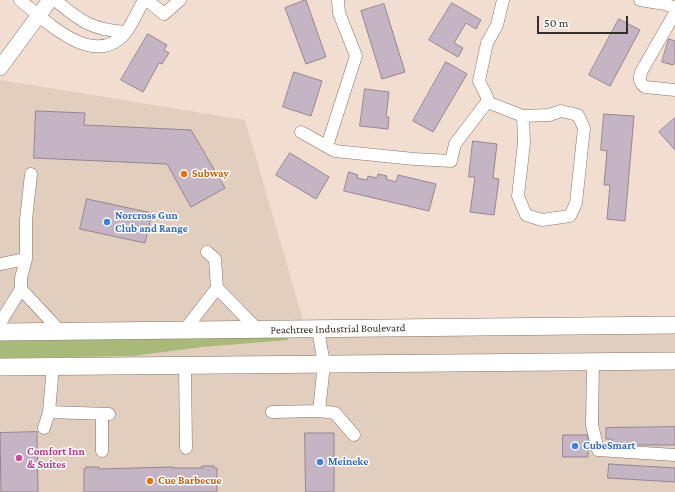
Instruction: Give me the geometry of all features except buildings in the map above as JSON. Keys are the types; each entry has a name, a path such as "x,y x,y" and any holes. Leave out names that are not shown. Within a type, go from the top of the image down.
{"highway":[{"name":"Peachtree Industrial Boulevard","path":"0,332 675,324"},
{"path":"0,367 675,361"}],"main road":[{"path":"0,68 50,0"}],"street":[{"path":"20,0 39,16 69,37 93,48 109,46 126,32 144,0"},
{"path":"55,0 82,22 106,31 126,32"},
{"path":"147,0 164,14 180,0"},
{"path":"327,146 356,56 339,13 338,0"},
{"path":"302,132 335,151 451,161 456,144 487,102 487,97 480,81 487,43 497,25 503,0"},
{"path":"640,0 665,4 675,8"},
{"path":"675,13 641,72 639,79 641,84 645,86 675,90"},
{"path":"487,102 523,116 549,115 561,111 578,115 584,128 576,204 570,216 542,220 526,215 518,196 524,143 523,116"},
{"path":"0,323 21,289 21,278 26,259 26,220 31,174"},
{"path":"207,252 215,259 217,288 258,330"},
{"path":"0,264 26,259"},
{"path":"184,331 217,288"},
{"path":"21,289 61,332"},
{"path":"318,329 324,364 320,411"},
{"path":"593,362 592,425 598,450 675,455"},
{"path":"185,365 192,414 186,448"},
{"path":"44,428 49,412 53,366"},
{"path":"272,412 320,411 335,413 354,435"},
{"path":"49,412 106,414 102,451"}],"shaded area":[{"path":"0,80 245,120 308,337 675,334 675,492 0,492"}],"green space":[{"path":"287,333 288,340 202,347 133,356 0,358 0,341 157,339"}],"place":[{"name":"Subway","path":"184,174"},
{"name":"Norcross Gun Club and Range","path":"107,222"},
{"name":"CubeSmart","path":"575,446"},
{"name":"Comfort Inn & Suites","path":"19,458"},
{"name":"Meineke","path":"320,462"},
{"name":"Cue Barbecue","path":"150,481"}]}
